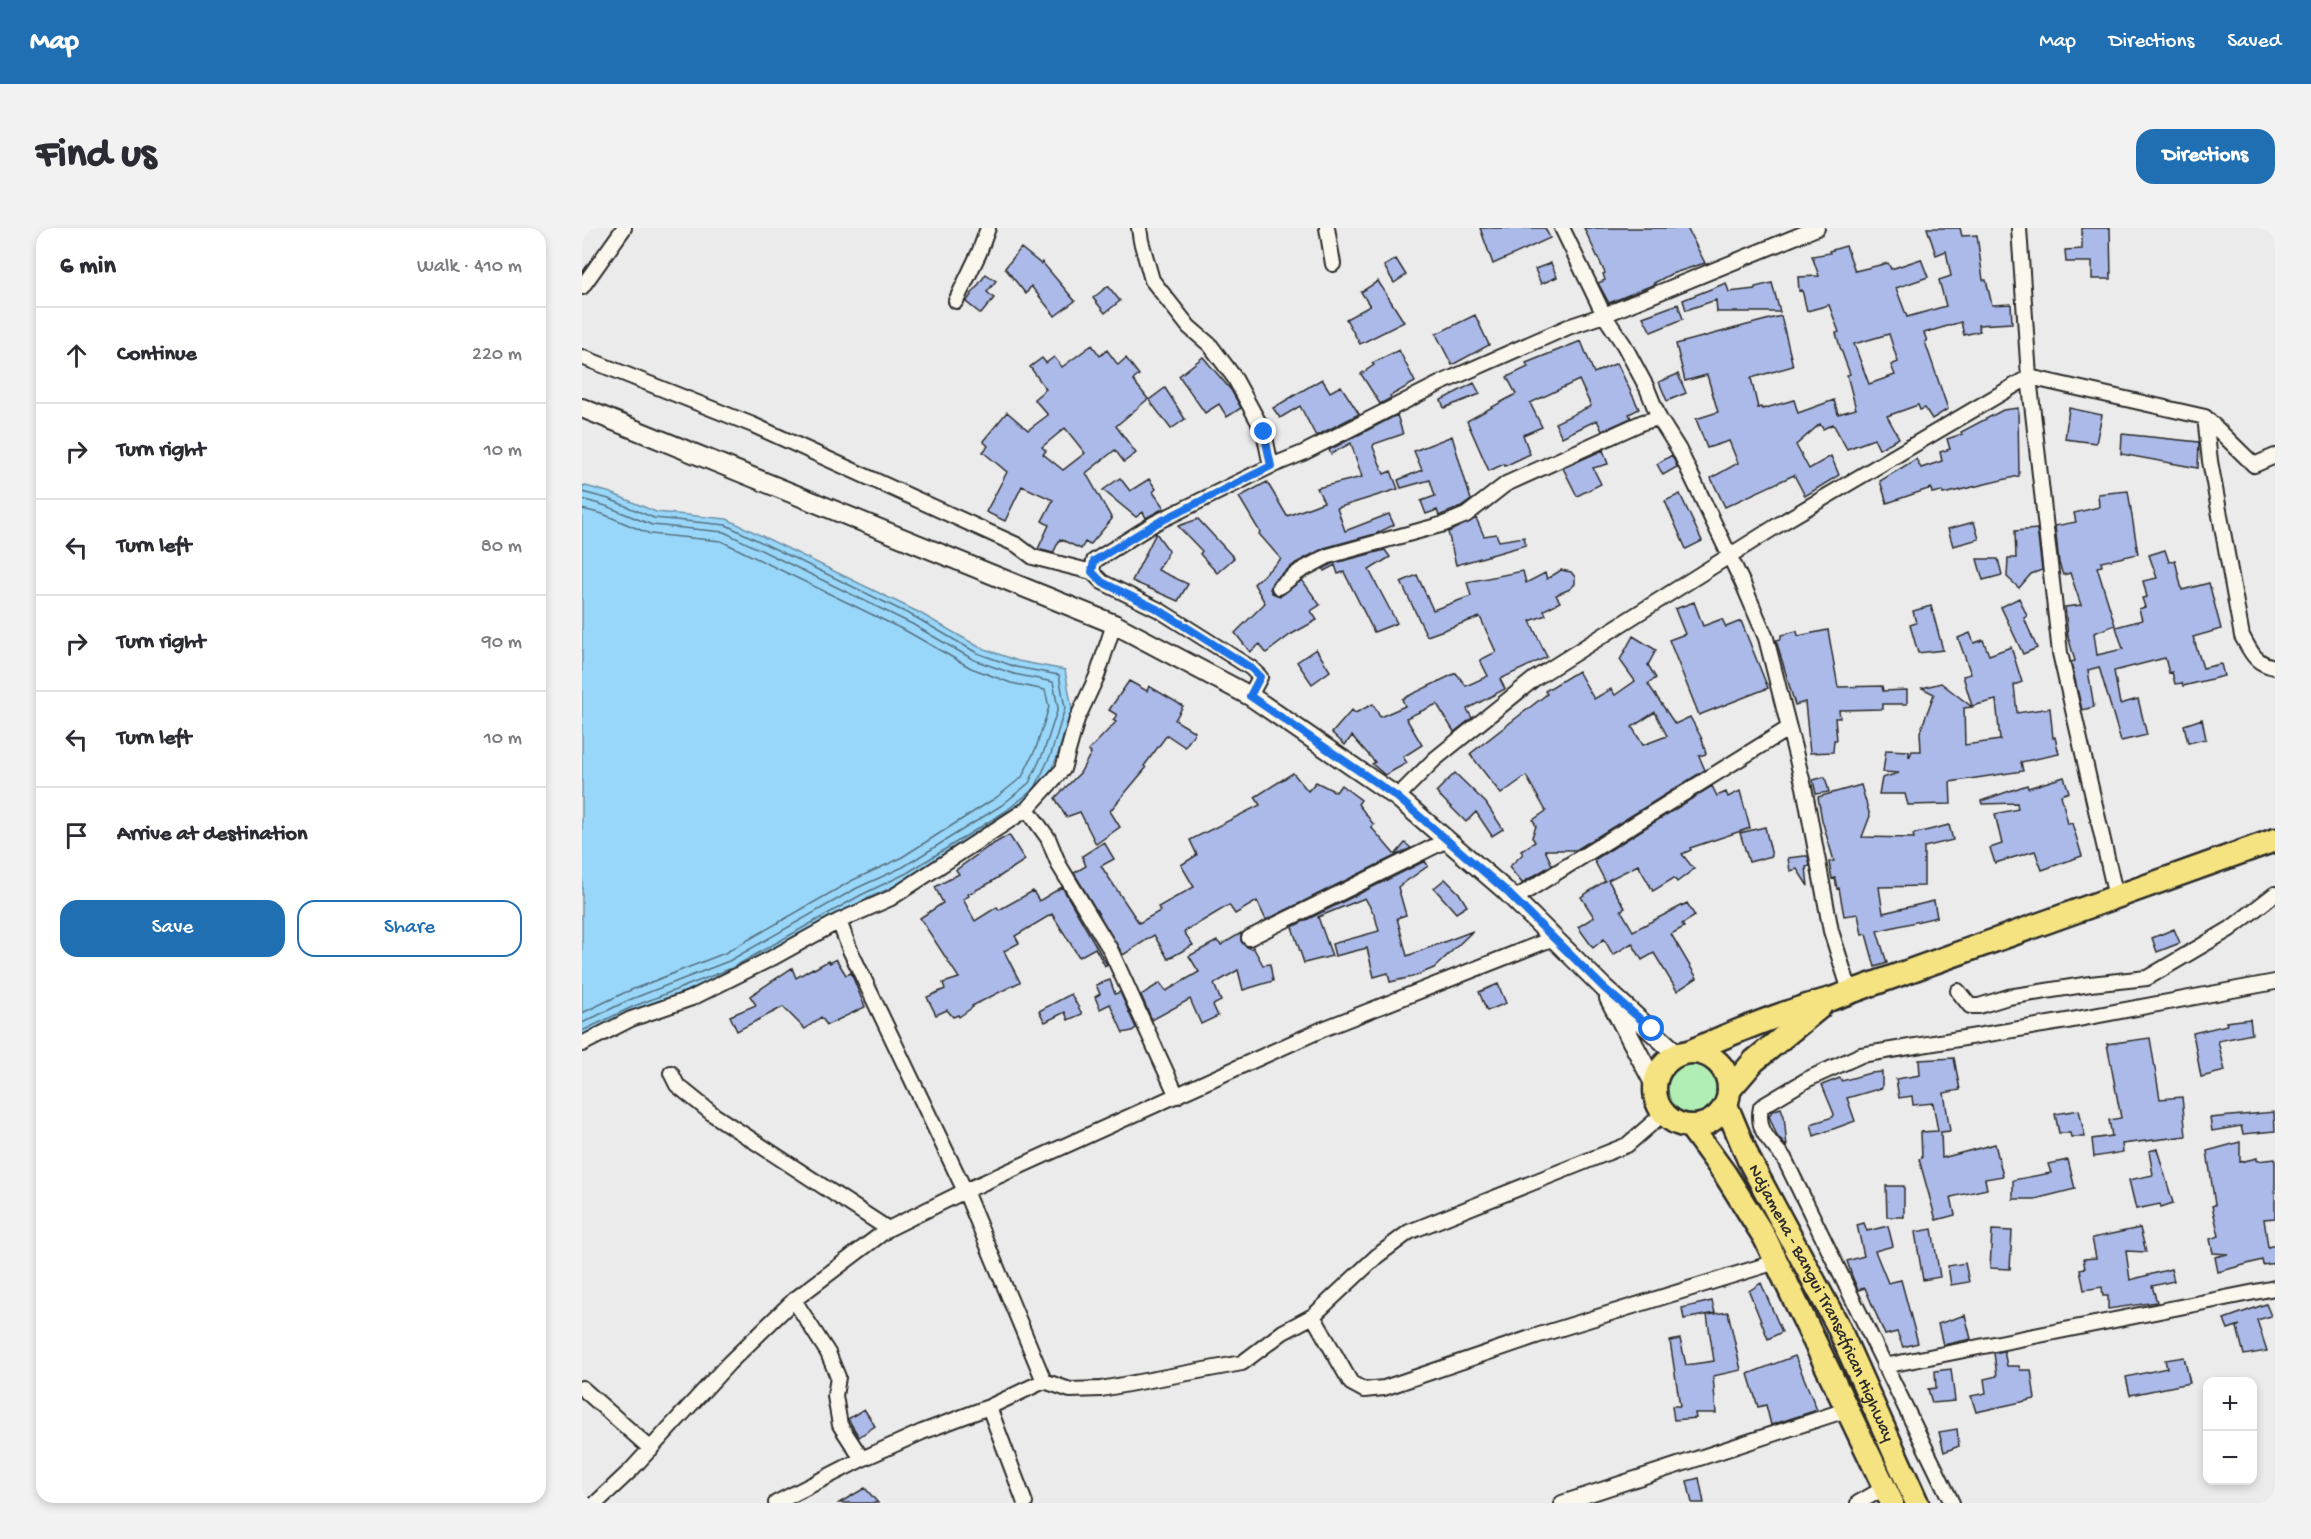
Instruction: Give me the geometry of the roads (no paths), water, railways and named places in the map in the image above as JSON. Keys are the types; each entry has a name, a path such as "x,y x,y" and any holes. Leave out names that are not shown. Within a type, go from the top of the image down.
{"highway":[{"path":"1841,995 1797,1024 1754,1061 1728,1097 1720,1114 1711,1121 1690,1126 1671,1120 1664,1113 1655,1095 1655,1084 1663,1067 1684,1054 1802,1006 1841,995 2275,840"},
{"path":"1684,1054 1701,1053 1713,1058 1728,1078 1728,1097"},
{"name":"Ndjamena - Bangui Transafrican Highway","path":"1728,1097 1749,1160 1837,1324 1917,1503"},
{"name":"Ndjamena - Bangui Transafrican Highway","path":"1690,1126 1725,1174 1765,1238 1889,1495"}],"main road":[{"path":"582,408 1114,624 1250,696 1397,797 1514,899 1604,988 1684,1054"},
{"path":"1604,988 1655,1084"}],"street":[{"path":"582,287 624,228"},
{"path":"956,301 988,228"},
{"path":"1139,228 1140,241 1152,280 1189,327 1210,345 1234,377 1264,432 1271,466"},
{"path":"1327,228 1333,264"},
{"path":"1562,228 1604,315 1624,345 1647,388 1659,418 1679,450 1766,638 1804,787 1841,995"},
{"path":"1776,228 1781,242"},
{"path":"1092,572 1094,561 1155,524 1441,383 1568,327 1604,315 1817,228"},
{"path":"2019,228 2029,377 2060,653 2116,897"},
{"path":"582,357 753,425 830,459 1017,545 1033,557 1092,572 1102,582 1159,610 1251,668 1260,677 1250,696"},
{"path":"1397,797 1435,759 1534,679 1730,556 2029,377 2205,417 2254,465 2275,456"},
{"path":"2205,417 2210,461 2242,636 2251,654 2263,665 2275,667"},
{"path":"1279,587 1328,556 1444,524 1466,515 1506,484 1643,422 1659,418"},
{"path":"582,1044 631,1019 692,998 839,921 891,898 1027,809 1063,769 1077,719 1097,676 1114,624"},
{"path":"1514,899 1789,728"},
{"path":"1027,809 1048,838 1059,865 1110,949 1177,1096"},
{"path":"1249,938 1447,840"},
{"path":"1958,991 1970,1006 1980,1006 2008,996 2147,978 2230,929 2275,894"},
{"path":"839,921 850,950 965,1191 1044,1381"},
{"path":"596,1503 632,1470 729,1363 794,1300 888,1229 965,1191 1323,1029 1554,938"},
{"path":"1952,1503 1785,1158 1764,1134 1758,1120 1761,1107 1808,1078 1861,1055 2067,1022 2275,982"},
{"path":"671,1073 677,1085 714,1115 888,1229"},
{"path":"776,1503 862,1459 922,1432 989,1407 1044,1381 1070,1390 1101,1389 1242,1363 1283,1332 1313,1316 1377,1256 1409,1232 1627,1145 1664,1113"},
{"path":"1313,1316 1351,1383 1364,1390 1384,1388 1536,1336 1776,1262"},
{"path":"1884,1366 2275,1288"},
{"path":"794,1300 828,1353 838,1377 835,1396 840,1425 862,1459"},
{"path":"582,1388 651,1449"},
{"path":"989,1407 1025,1503"},
{"path":"1562,1503 1846,1410"},
{"path":"1858,1503 1889,1495"}],"water":[{"path":"582,485 611,493 656,512 727,519 918,612 979,647 1018,661 1065,670 1072,709 1057,757 1040,792 1009,816 910,879 864,900 734,974 685,992 582,1038"}]}
